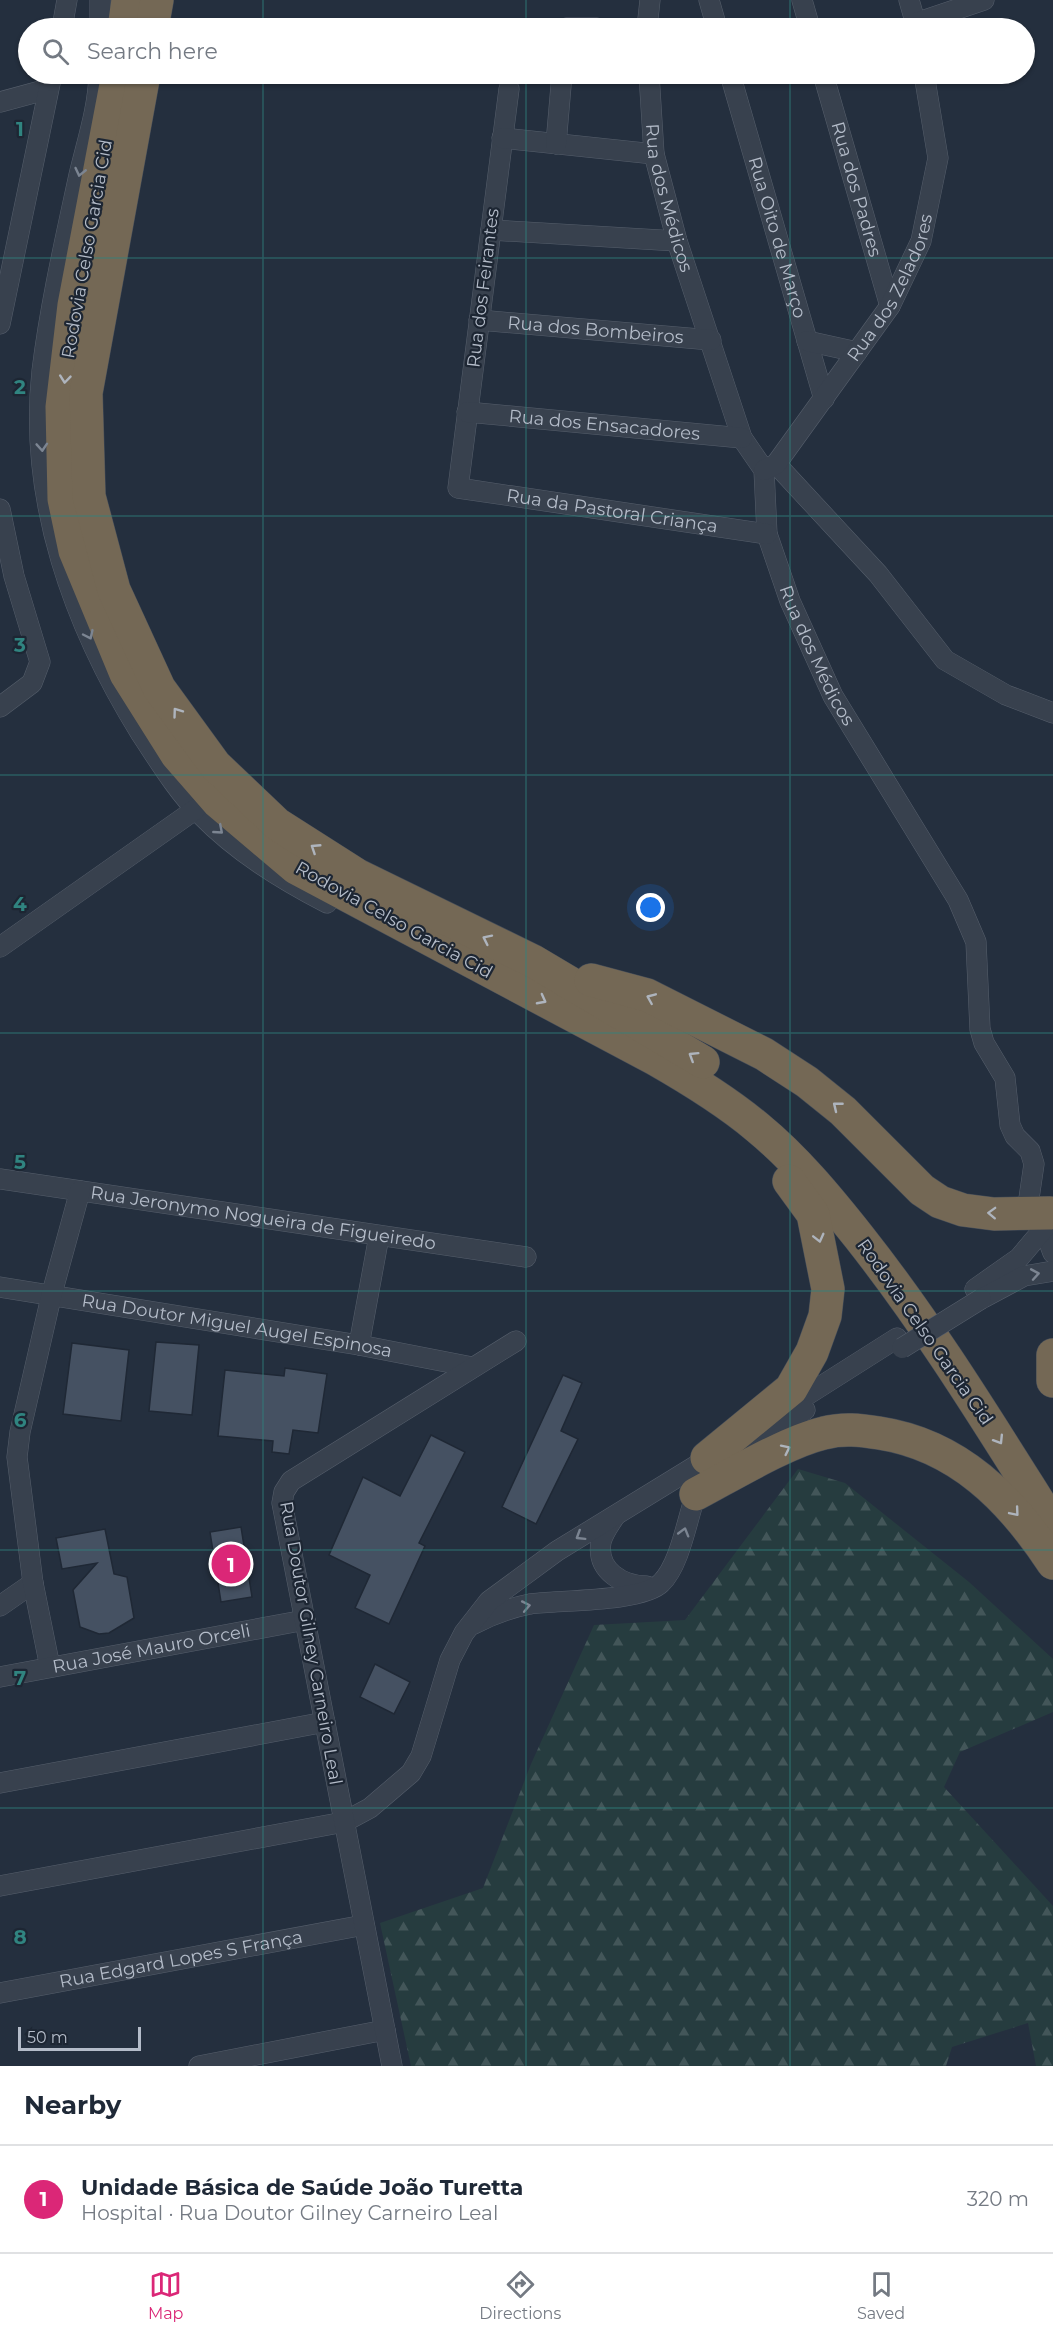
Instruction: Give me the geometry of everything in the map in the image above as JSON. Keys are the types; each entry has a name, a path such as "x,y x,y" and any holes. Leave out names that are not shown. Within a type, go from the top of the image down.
{"highway":[{"path":"114,0 114,18"},
{"path":"125,18 128,0"},
{"path":"154,18 157,0"},
{"name":"Rodovia Celso Garcia Cid","path":"117,84 74,305 62,406 64,499 75,551 126,674 177,755 218,802 296,868 655,1059 695,1082 757,1127 800,1167 844,1218 912,1308 1053,1525"},
{"name":"Rodovia Celso Garcia Cid","path":"118,84 86,393 89,496 114,590 159,688 215,765 277,824 357,875 533,961 723,1074 772,1115 862,1207 910,1266 1053,1482"},
{"path":"533,961 647,995 764,1054 807,1082 843,1111 922,1190 940,1202 963,1210 993,1214 1044,1215"},
{"path":"655,1059 786,1177 813,1214 828,1288 825,1316 815,1343 791,1389 707,1458"},
{"path":"1053,1355 1053,1381"},
{"path":"696,1494 821,1433 848,1429 893,1435 934,1448 987,1482 1029,1528 1053,1563"}],"street":[{"path":"64,18 67,0"},
{"path":"100,0 100,18"},
{"path":"648,18 650,0"},
{"path":"709,0 714,18"},
{"path":"802,0 807,18"},
{"path":"909,0 915,18"},
{"path":"938,18 984,0"},
{"path":"0,102 43,84"},
{"path":"0,324 49,84"},
{"path":"114,84 96,113 51,306 42,374 41,439 46,499 63,572 107,673 159,762 196,809 276,876 425,953 446,949"},
{"path":"556,144 561,84"},
{"name":"Rua dos Médicos","path":"650,84 654,154 677,241 742,438 770,467 767,534 790,601 833,696 958,900 976,942 980,1029 984,1043 1005,1078 1010,1125 1015,1136 1030,1151 1044,1215"},
{"name":"Rua Oito de Março","path":"733,84 824,399"},
{"name":"Rua dos Padres","path":"826,84 890,306"},
{"name":"Rua dos Zeladores","path":"770,467 824,399 890,306 921,242 938,158 926,84"},
{"name":"Rua dos Feirantes","path":"458,488 509,89"},
{"path":"502,138 654,154"},
{"path":"491,230 677,241"},
{"name":"Rua dos Bombeiros","path":"479,320 711,339"},
{"path":"807,341 857,352"},
{"name":"Rua dos Ensacadores","path":"467,412 742,438"},
{"path":"770,467 878,574 945,660 1005,695 1053,713"},
{"name":"Rua da Pastoral Criança","path":"458,488 767,534"},
{"path":"0,509 14,576 40,662 32,683 0,707"},
{"path":"0,947 196,809"},
{"name":"Rua Jeronymo Nogueira de Figueiredo","path":"0,1179 526,1257"},
{"path":"50,1667 33,1583 17,1457 20,1432 52,1293 80,1191"},
{"path":"1044,1215 1047,1237 1053,1253"},
{"path":"0,1886 344,1822 370,1808 411,1773 421,1756 450,1660 489,1600 515,1579 616,1514 978,1294 1020,1258 1044,1215"},
{"path":"359,1345 379,1236"},
{"path":"978,1294 1024,1276 1053,1271"},
{"name":"Rua Doutor Miguel Augel Espinosa","path":"0,1287 52,1293 359,1345 472,1367"},
{"name":"Rua Doutor Gilney Carneiro Leal","path":"392,2066 282,1503 291,1481 516,1341"},
{"path":"471,1625 500,1612 529,1604 639,1594 660,1584 671,1568 696,1494 725,1461 900,1343"},
{"path":"616,1514 601,1543 606,1567 623,1583 646,1586 660,1584"},
{"path":"0,1606 33,1583"},
{"name":"Rua José Mauro Orceli","path":"0,1677 305,1620"},
{"path":"0,1783 325,1722"},
{"name":"Rua Edgard Lopes S França","path":"0,1993 364,1924"},
{"path":"207,2065 385,2030"}],"green space":[{"path":"798,1469 845,1483 969,1582 1053,1659 1053,1712 960,1752 944,1787 1053,1906 1053,2066 1036,2066 1028,2023 952,2047 946,2066 411,2066 380,1923 483,1888 531,1764 594,1625 685,1620"}],"building":[{"path":"156,1342 199,1345 192,1415 149,1411"},
{"path":"72,1343 129,1350 121,1421 63,1414"},
{"path":"285,1368 327,1374 318,1433 293,1430 289,1454 272,1452 273,1441 218,1436 225,1370 284,1376"},
{"path":"563,1375 582,1383 561,1431 578,1439 536,1524 502,1507"},
{"path":"431,1435 465,1452 419,1543 425,1546 389,1624 355,1608 370,1575 329,1555 363,1477 400,1496"},
{"path":"241,1527 252,1597 221,1602 210,1532"},
{"path":"105,1529 114,1574 127,1577 134,1618 109,1633 99,1634 80,1627 73,1590 97,1563 62,1569 56,1538"},
{"path":"375,1664 410,1682 394,1714 360,1697"}],"place":[{"name":"Unidade Básica de Saúde João Turetta","path":"231,1564"}]}
